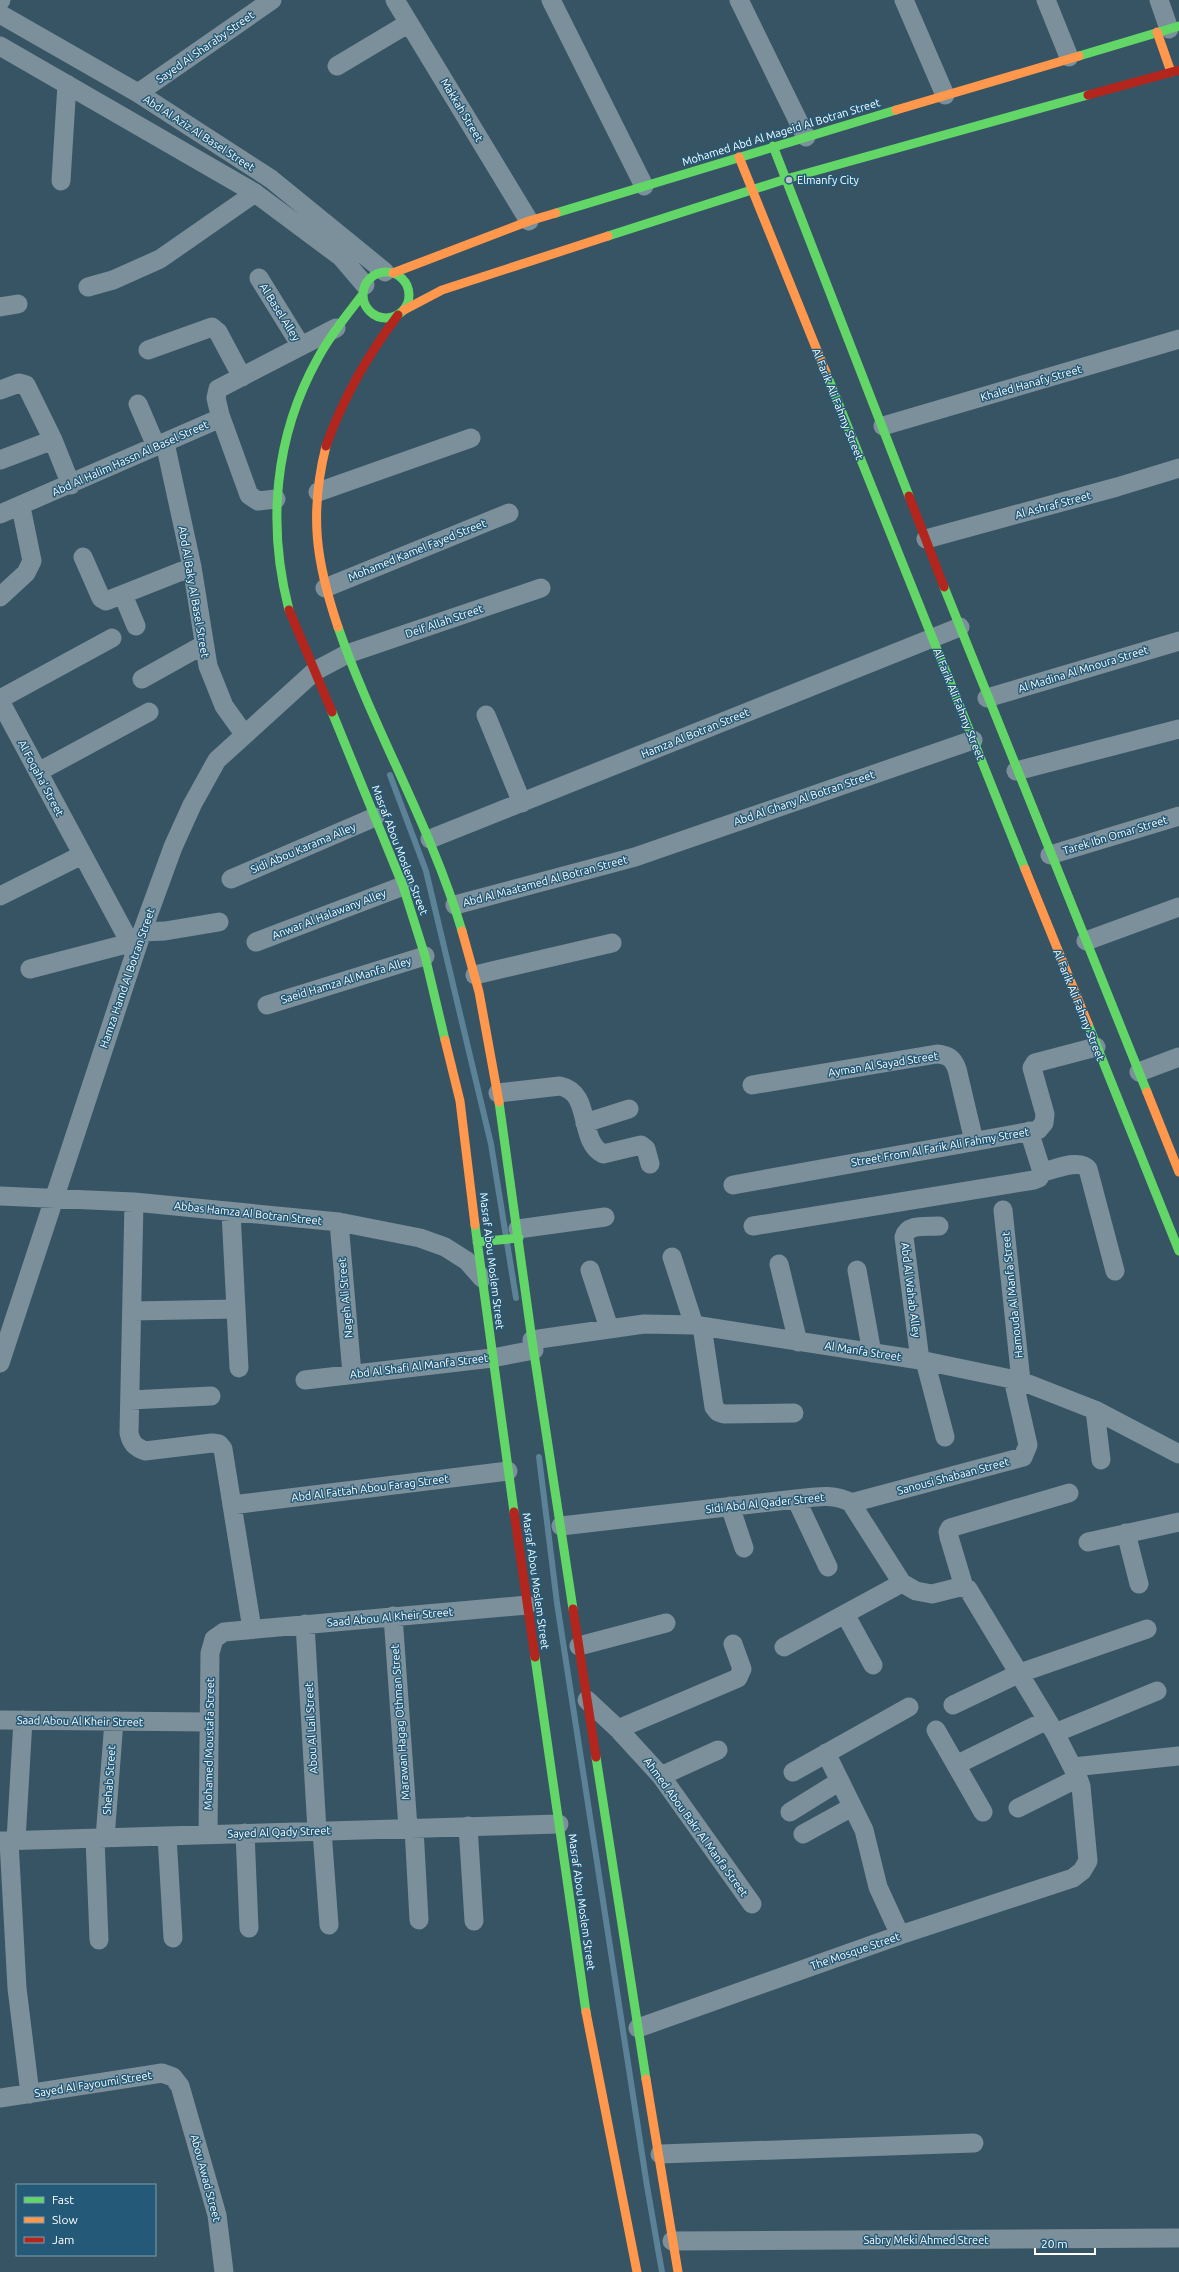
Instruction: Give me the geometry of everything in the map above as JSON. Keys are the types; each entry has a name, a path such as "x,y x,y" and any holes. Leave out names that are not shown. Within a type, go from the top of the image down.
{"street":[{"name":"Sayed Al Sharaby Street","path":"138,93 272,0"},
{"name":"Makkah Street","path":"394,0 529,221"},
{"path":"551,0 644,186"},
{"path":"739,0 806,137"},
{"path":"904,0 945,95"},
{"path":"1046,0 1070,57"},
{"path":"678,2272 672,2241 660,2154 638,2028 533,1345 519,1233 498,1093 475,975 455,905 430,839 347,654 325,588 316,540 318,492 324,453 339,408 352,380 373,346 401,312 409,297 407,284 401,277 389,272 370,278 364,289 364,304 370,312 378,317 388,318 401,312 422,298 456,285 786,179 1175,71 1168,29 1159,0"},
{"name":"Abd Al Aziz Al Basel Street","path":"0,14 138,93 271,179 389,272"},
{"path":"337,66 409,23"},
{"name":"Mohamed Abd Al Mageid Al Botran Street","path":"389,272 529,221 773,146 1168,29"},
{"name":"Abd Al Aziz Al Basel Street","path":"0,46 256,193 341,257 364,289"},
{"path":"61,181 67,84"},
{"path":"773,146 883,426 986,698 1086,941 1120,1035 1139,1072 1179,1172"},
{"name":"Al Farik Ali Fahmy Street","path":"740,157 1179,1251"},
{"path":"88,287 113,280 160,259 256,193"},
{"name":"Al Basel Alley","path":"259,278 301,346"},
{"name":"Masraf Abou Moslem Street","path":"364,289 336,328 317,359 302,392 286,441 276,499 276,539 281,579 291,618 315,671 403,886 425,956 460,1101 492,1358 588,2024 637,2272"},
{"path":"148,350 212,327 218,332 242,376"},
{"name":"Abd Al Halim Hassn Al Basel Street","path":"0,514 21,507 216,420 220,415 216,398 218,390 242,376 336,328"},
{"name":"Khaled Hanafy Street","path":"883,426 1179,339"},
{"path":"0,390 19,383 26,385 31,391 71,485"},
{"name":"Abd Al Baky Al Basel Street","path":"138,404 161,444 192,567 204,645 214,687 224,706 244,734"},
{"path":"220,415 249,495 258,501 276,499"},
{"path":"318,492 471,438"},
{"path":"0,460 53,440"},
{"name":"Al Ashraf Street","path":"926,540 1117,487 1179,468"},
{"path":"0,597 26,573 32,561 21,507"},
{"name":"Mohamed Kamel Fayed Street","path":"325,588 509,513"},
{"path":"83,557 103,600 109,601 192,567"},
{"name":"Deif Allah Street","path":"347,654 541,588"},
{"path":"123,595 136,626"},
{"name":"Hamza Al Botran Street","path":"430,839 960,627"},
{"path":"0,700 112,638"},
{"name":"Al Madina Al Mnoura Street","path":"986,698 1179,641"},
{"path":"142,679 204,645"},
{"name":"Hamza Hamd Al Botran Street","path":"0,1363 54,1199 135,943 173,847 192,805 217,760 315,671 347,654"},
{"name":"Al Foqaha' Street","path":"0,700 7,729 38,772 82,855 135,943"},
{"path":"38,772 149,712"},
{"path":"486,715 522,803"},
{"path":"1016,771 1179,729"},
{"name":"Abd Al Ghany Al Botran Street","path":"636,857 973,740"},
{"name":"Tarek Ibn Omar Street","path":"1050,855 1179,816"},
{"name":"Sidi Abou Karama Alley","path":"231,879 375,817"},
{"path":"0,896 82,855"},
{"name":"Abd Al Maatamed Al Botran Street","path":"455,905 636,857"},
{"name":"Anwar Al Halawany Alley","path":"256,942 403,886"},
{"path":"1086,941 1179,907"},
{"path":"30,969 135,943 165,931 218,922"},
{"path":"475,975 612,943"},
{"name":"Saeid Hamza Al Manfa Alley","path":"267,1005 425,956"},
{"name":"Street From Al Farik Ali Fahmy Street","path":"733,1185 1038,1130 1044,1123 1045,1114 1032,1074 1032,1068 1035,1063 1097,1044"},
{"name":"Ayman Al Sayad Street","path":"752,1085 937,1054 946,1055 954,1060 957,1069 974,1141"},
{"path":"1139,1072 1179,1057"},
{"path":"498,1093 560,1086 567,1088 578,1096 593,1146 597,1151 603,1154 641,1146 646,1150 650,1164"},
{"path":"586,1123 629,1109"},
{"path":"753,1226 1034,1180 1039,1178 1042,1172 1029,1131"},
{"path":"1042,1172 1078,1164 1085,1165 1088,1169 1115,1271"},
{"name":"Abbas Hamza Al Botran Street","path":"0,1196 134,1202 339,1222 420,1238 445,1247 467,1261 482,1278"},
{"path":"134,1202 129,1432 131,1441 136,1448 144,1451 212,1443 218,1444 226,1456 232,1505 252,1629"},
{"name":"Hamouda Al Manfa Street","path":"1003,1210 1017,1380"},
{"path":"231,1212 239,1368"},
{"path":"477,1242 605,1218"},
{"name":"Nageh Ali Street","path":"339,1222 352,1374"},
{"name":"Abd Al Wahab Alley","path":"923,1360 904,1237 910,1228 939,1226"},
{"path":"672,1257 698,1326 714,1407 718,1412 724,1414 794,1413"},
{"path":"779,1264 798,1342"},
{"path":"590,1270 609,1328"},
{"path":"857,1270 872,1353"},
{"path":"132,1311 236,1309"},
{"name":"Al Manfa Street","path":"533,1345 609,1328 644,1324 698,1326 923,1360 1017,1380 1095,1410 1179,1454"},
{"name":"Abd Al Shafi Al Manfa Street","path":"305,1380 492,1358 533,1345"},
{"path":"923,1360 945,1437"},
{"name":"Sanousi Shabaan Street","path":"851,1503 1023,1457 1028,1445 1017,1380"},
{"path":"130,1400 211,1396"},
{"path":"1095,1410 1101,1460"},
{"name":"Abd Al Fattah Abou Farag Street","path":"232,1505 508,1471"},
{"path":"1070,1493 950,1528 948,1532 964,1587 970,1593 1020,1674 1076,1773"},
{"name":"Sidi Abd Al Qader Street","path":"561,1526 825,1496 842,1497 851,1503"},
{"path":"796,1499 828,1567"},
{"path":"851,1503 902,1583 916,1591 932,1594 964,1587"},
{"path":"730,1506 744,1548"},
{"path":"1088,1542 1179,1522"},
{"path":"1126,1533 1139,1584"},
{"path":"784,1647 902,1583"},
{"name":"Saad Abou Al Kheir Street","path":"210,1653 214,1639 224,1632 527,1605"},
{"path":"845,1614 873,1665"},
{"name":"Marawan Hagag Othman Street","path":"393,1616 419,1920"},
{"path":"579,1646 666,1623"},
{"name":"Abou Al Lail Street","path":"305,1624 320,1831 329,1925"},
{"path":"953,1705 1020,1674 1147,1629"},
{"path":"618,1729 738,1678 742,1668 732,1644"},
{"name":"Mohamed Moustafa Street","path":"208,1834 210,1653"},
{"path":"956,1765 1051,1727 1157,1691"},
{"name":"Ahmed Abou Bakr Al Manfa Street","path":"588,1700 618,1729 661,1776 752,1904"},
{"path":"793,1772 909,1707"},
{"name":"Saad Abou Al Kheir Street","path":"0,1720 209,1722"},
{"path":"24,1720 8,1841 17,1988 30,2094"},
{"name":"Shehab Street","path":"100,1940 100,1838 114,1721"},
{"path":"936,1730 983,1812"},
{"path":"661,1776 718,1750"},
{"path":"826,1754 864,1830 878,1887 900,1935"},
{"path":"1018,1808 1076,1773 1179,1756"},
{"name":"The Mosque Street","path":"638,2028 900,1935 1073,1878 1082,1871 1088,1861 1081,1786 1076,1773"},
{"path":"790,1812 840,1781"},
{"path":"803,1834 852,1807"},
{"name":"Sayed Al Qady Street","path":"8,1841 559,1824"},
{"path":"468,1826 474,1921"},
{"path":"244,1834 249,1928"},
{"path":"167,1836 173,1938"},
{"name":"Sayed Al Fayoumi Street","path":"0,2098 162,2073 173,2077 180,2086"},
{"name":"Abou Awad Street","path":"180,2086 217,2216 224,2272"},
{"path":"660,2154 974,2143"},
{"name":"Sabry Meki Ahmed Street","path":"672,2241 1179,2238"}],"waterway":[{"path":"390,775 426,871 491,1144 516,1298"},
{"path":"539,1457 557,1603 647,2186 662,2272"}],"traffic: fast":[{"path":"1079,56 1179,26"},
{"path":"608,236 786,179 1088,95"},
{"path":"556,213 896,110"},
{"path":"773,146 909,496"},
{"path":"381,272 391,272 399,276 405,282 409,290 409,295 409,300 405,308 399,314 391,318 381,318 373,314 367,308 363,300 363,290 367,282 373,276 381,272"},
{"path":"289,610 282,578 278,546 277,514 279,482 284,450 292,419 303,388 318,358 333,333 363,294"},
{"path":"827,375 1025,869"},
{"path":"944,587 1147,1092"},
{"path":"338,627 368,704 435,854 462,931"},
{"path":"332,712 403,886 425,956 445,1040"},
{"path":"1088,1024 1179,1251"},
{"path":"499,1102 532,1340 573,1609"},
{"path":"475,1225 514,1512"},
{"path":"477,1242 519,1238"},
{"path":"535,1657 586,2012"},
{"path":"596,1757 646,2079"}],"traffic: slow":[{"path":"1157,32 1171,72"},
{"path":"896,110 1079,56"},
{"path":"739,157 827,375"},
{"path":"393,273 529,221 556,213"},
{"path":"404,310 442,290 608,236"},
{"path":"326,446 318,494 317,538 324,581 338,627"},
{"path":"1025,869 1088,1024"},
{"path":"462,931 479,992 499,1102"},
{"path":"445,1040 460,1101 475,1225"},
{"path":"1147,1092 1179,1172"},
{"path":"586,2012 637,2272"},
{"path":"646,2079 678,2272"}],"traffic: jam":[{"path":"1088,95 1179,70"},
{"path":"326,446 348,394 376,346 398,315"},
{"path":"909,496 944,587"},
{"path":"289,610 332,712"},
{"path":"514,1512 535,1657"},
{"path":"573,1609 596,1757"}],"place":[{"name":"Elmanfy City","path":"789,180"}]}
